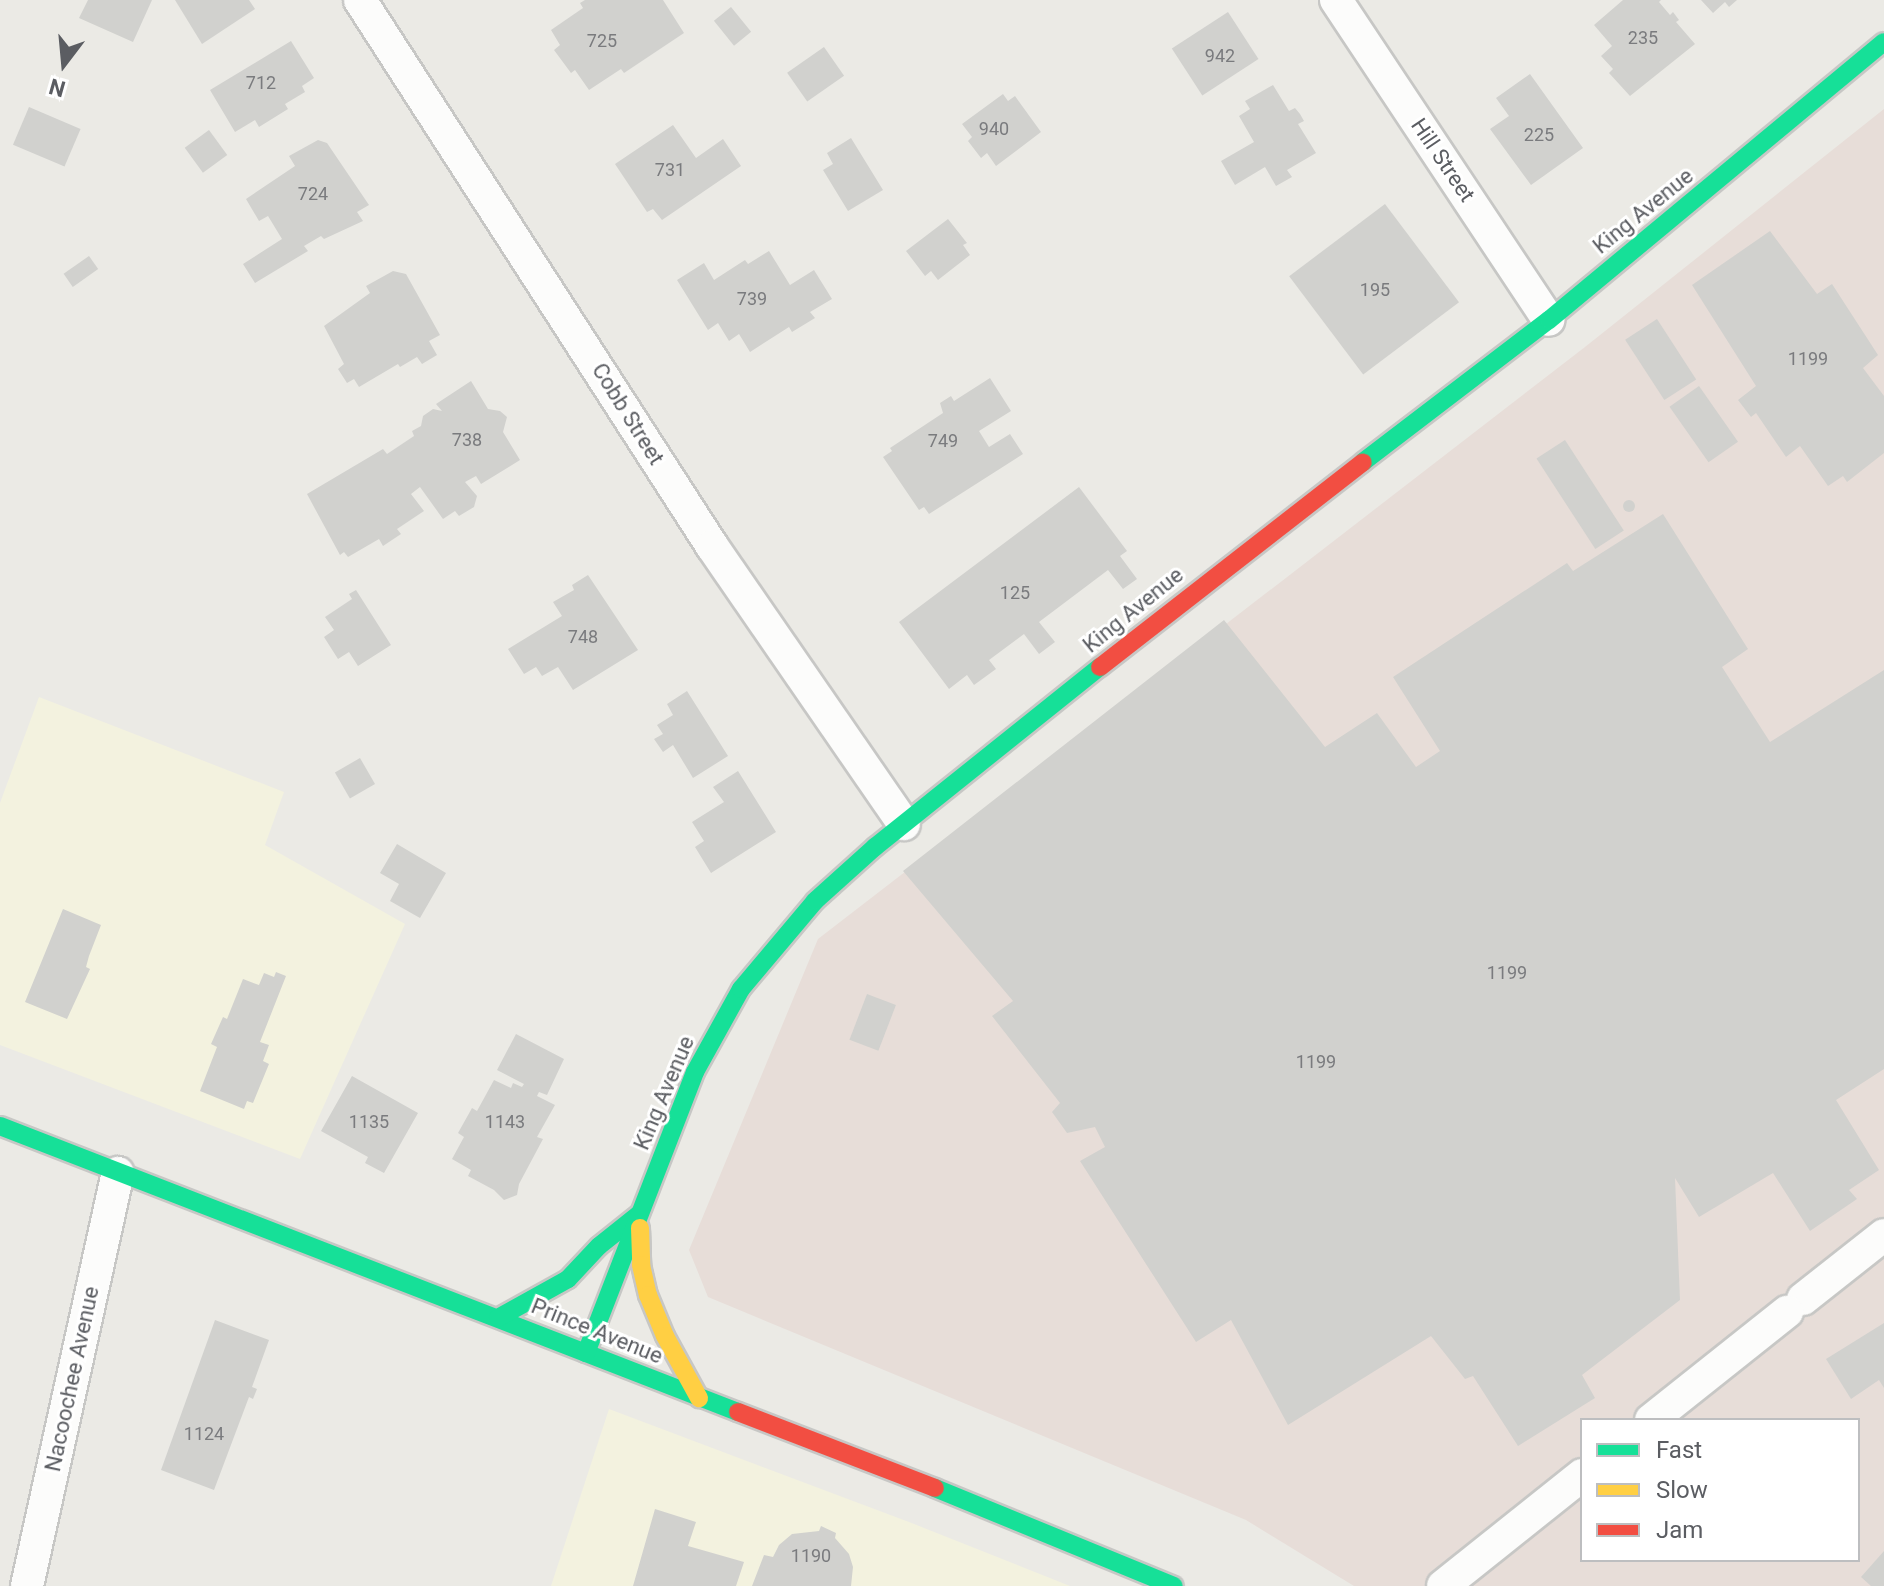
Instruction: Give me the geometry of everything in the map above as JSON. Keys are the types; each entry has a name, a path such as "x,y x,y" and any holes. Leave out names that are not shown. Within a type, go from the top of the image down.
{"street":[{"name":"Cobb Street","path":"360,0 712,546 904,824"},
{"name":"Hill Street","path":"1336,0 1549,320"},
{"name":"King Avenue","path":"586,1353 695,1072 741,989 815,901 904,824 1209,580 1549,320 1884,42"},
{"name":"Prince Avenue","path":"0,1126 952,1495 1174,1586"},
{"name":"Nacoochee Avenue","path":"27,1586 118,1173"},
{"path":"498,1318 568,1279 599,1246 640,1214"},
{"path":"640,1214 641,1265 648,1295 665,1336 699,1398"},
{"path":"1654,1418 1884,1235"},
{"path":"1443,1586 1580,1477"}],"shaded area":[{"path":"1884,109 1884,1586 1354,1586 1246,1520 708,1297 689,1250 818,939 1585,347"},
{"path":"39,697 284,792 265,845 405,924 300,1159 0,1045 0,803"},
{"path":"609,1409 909,1522 1070,1586 551,1586"}],"building":[{"path":"88,0 152,0 133,42 79,18"},
{"path":"175,0 249,0 255,9 202,44"},
{"path":"585,0 663,0 684,33 624,73 621,69 589,90 575,70 571,73 554,50 560,45 551,30 583,8 580,3"},
{"path":"1623,0 1661,0 1659,2 1670,15 1673,12 1679,20 1676,22 1695,44 1630,96 1609,73 1613,69 1601,56 1612,46 1594,25"},
{"path":"1701,0 1737,0 1729,7 1725,2 1713,13"},
{"path":"731,7 751,32 734,46 714,21"},
{"path":"1228,12 1258,59 1202,95 1172,48"},
{"path":"291,41 314,78 302,86 305,92 285,104 288,109 259,127 255,120 235,132 210,90"},
{"path":"824,47 844,76 807,101 787,73"},
{"path":"1530,74 1583,148 1531,185 1490,129 1509,116 1496,98"},
{"path":"1273,85 1289,111 1295,108 1300,114 1304,121 1298,124 1316,153 1287,170 1292,177 1276,186 1265,167 1235,185 1221,161 1254,142 1239,116 1250,109 1245,101"},
{"path":"1003,94 1008,101 1015,96 1041,132 996,166 987,153 981,158 968,141 972,137 962,124"},
{"path":"29,107 81,129 65,167 13,145"},
{"path":"673,125 696,158 723,139 741,166 662,220 653,209 647,212 615,164"},
{"path":"209,130 227,155 203,173 185,148"},
{"path":"851,138 883,190 848,211 823,170 833,164 827,153"},
{"path":"318,140 327,143 369,205 357,212 363,221 324,239 321,236 304,246 308,251 255,283 243,264 282,239 268,216 259,221 246,199 295,166 289,156"},
{"path":"1385,204 1459,302 1363,374 1289,276"},
{"path":"948,219 967,243 963,245 970,255 938,280 931,271 925,276 906,251"},
{"path":"1770,231 1817,294 1832,284 1878,355 1863,368 1884,396 1884,453 1847,482 1843,476 1828,486 1800,446 1786,457 1756,413 1751,417 1738,400 1756,386 1692,285"},
{"path":"769,251 790,285 814,270 832,299 810,312 815,318 792,332 789,327 750,352 739,334 729,341 718,323 708,330 677,280 704,263 714,280 745,260 748,264"},
{"path":"89,256 98,269 73,287 64,274"},
{"path":"393,271 406,274 440,335 429,341 437,355 422,364 417,357 400,367 398,364 359,387 354,379 347,383 338,369 344,364 324,326 370,293 366,286"},
{"path":"1657,319 1696,379 1664,400 1625,340"},
{"path":"990,378 1011,411 979,431 989,447 1010,434 1023,454 929,514 924,507 919,510 883,457 892,451 890,448 943,413 940,403 951,396 954,401"},
{"path":"471,381 488,409 500,411 507,417 503,432 520,460 481,484 476,476 465,482 477,496 474,507 459,516 455,511 443,519 420,487 411,494 424,511 397,529 401,534 383,546 379,539 348,557 344,552 340,555 307,494 383,449 387,454 414,436 412,431 421,426 423,416 433,409 442,411 436,404"},
{"path":"1699,386 1738,442 1709,462 1670,407"},
{"path":"1565,440 1624,531 1595,549 1536,459"},
{"path":"1079,487 1127,551 1120,556 1137,579 1123,589 1108,570 1039,622 1055,642 1039,654 1024,634 989,660 996,669 974,685 967,675 949,689 899,622"},
{"path":"1629,500 1635,506 1629,512 1623,506"},
{"path":"1663,514 1748,649 1722,667 1770,742 1884,670 1884,1069 1836,1100 1879,1170 1849,1190 1857,1199 1810,1231 1773,1173 1699,1217 1675,1178 1680,1300 1582,1375 1595,1398 1518,1446 1473,1376 1465,1379 1431,1336 1288,1425 1231,1320 1196,1342 1080,1161 1105,1147 1095,1127 1067,1133 1052,1112 1060,1103 992,1016 1013,1001 903,871 1224,620 1325,747 1377,713 1416,767 1440,751 1393,677 1567,563 1573,571"},
{"path":"588,575 638,650 573,690 558,667 542,676 536,667 524,674 508,649 562,616 553,602 574,590 572,585"},
{"path":"356,590 391,645 358,666 349,652 338,659 324,637 334,630 325,617 352,599 349,594"},
{"path":"687,691 728,756 693,778 673,745 663,752 654,739 663,734 657,725 673,715 667,704"},
{"path":"360,758 375,784 350,798 335,772"},
{"path":"738,771 776,832 711,873 695,847 704,841 692,822 724,802 713,787"},
{"path":"397,844 446,873 420,918 390,901 399,884 380,873"},
{"path":"63,909 101,925 86,967 90,969 67,1019 25,1002"},
{"path":"276,972 286,976 260,1042 269,1045 263,1061 269,1064 253,1103 247,1101 244,1109 200,1091 217,1047 211,1044 223,1017 227,1019 243,979 259,985 264,973 274,977"},
{"path":"867,994 896,1005 878,1051 849,1040"},
{"path":"516,1034 564,1059 547,1095 539,1092 537,1096 555,1105 537,1137 543,1139 519,1184 517,1195 504,1200 494,1190 468,1176 471,1170 452,1159 464,1137 458,1133 472,1108 477,1111 494,1080 511,1088 513,1083 522,1087 524,1084 497,1070"},
{"path":"352,1076 418,1113 384,1173 365,1163 368,1157 321,1131"},
{"path":"215,1320 269,1340 252,1387 257,1389 253,1399 249,1397 214,1490 161,1470"},
{"path":"1884,1323 1884,1388 1879,1380 1851,1399 1826,1359"},
{"path":"655,1509 696,1522 688,1546 744,1562 736,1586 633,1586"},
{"path":"821,1526 836,1533 835,1538 849,1554 853,1567 851,1586 752,1586 764,1555 773,1557 779,1545 792,1534 819,1531"},
{"path":"1884,1551 1884,1586 1871,1586 1861,1577"}],"traffic: fast":[{"path":"1363,462 1549,320 1884,42"},
{"path":"586,1353 695,1072 741,989 815,901 875,847 1100,667"},
{"path":"0,1126 738,1412"},
{"path":"498,1318 568,1279 599,1246 638,1215"},
{"path":"935,1488 1174,1586"}],"traffic: slow":[{"path":"640,1228 641,1265 648,1295 665,1336 699,1398"}],"traffic: jam":[{"path":"1100,667 1363,462"},
{"path":"738,1412 935,1488"}]}
